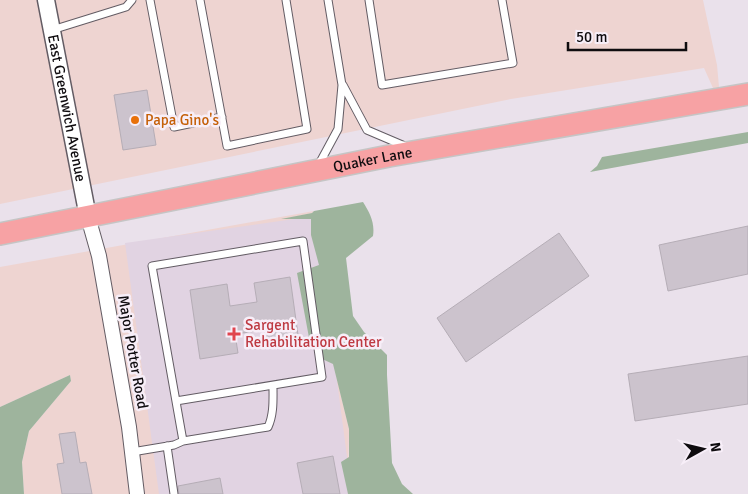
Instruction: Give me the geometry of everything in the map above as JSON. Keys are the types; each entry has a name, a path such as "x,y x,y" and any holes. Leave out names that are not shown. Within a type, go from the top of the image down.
{"main road":[{"name":"Quaker Lane","path":"0,234 417,151 748,94"}],"street":[{"name":"East Greenwich Avenue","path":"48,0 51,30 88,217"},
{"name":"Major Potter Road","path":"88,217 99,256 129,427 137,494"}],"lane":[{"path":"51,30 126,7 132,0"},
{"path":"150,0 174,127 222,117"},
{"path":"200,0 227,146 307,129 286,0"},
{"path":"316,171 338,129 342,85 328,0"},
{"path":"369,0 382,85 513,63 502,0"},
{"path":"342,85 367,130 417,151"},
{"path":"176,401 322,378 303,241 152,266 183,441"},
{"path":"132,452 174,445 183,441 268,427 272,410 273,386"},
{"path":"168,446 174,494"}],"shaded area":[{"path":"0,0 703,0 717,65 720,98 717,97 704,68 511,99 0,204"},
{"name":"Sargent Rehabilitation Center","path":"314,211 284,219 311,219 333,363 349,429 348,494 24,494 22,462 29,431 71,381 70,375 0,407 0,267"},
{"name":"Sargent Rehabilitation Center","path":"315,216 352,494 159,494 125,243"}],"green space":[{"path":"748,132 748,143 590,172 597,166 602,157"},
{"path":"363,202 371,218 373,236 346,258 353,316 364,332 387,355 392,463 402,484 413,494 348,494 341,462 349,457 349,429 333,364 320,358 310,343 297,273 319,265 311,235 311,219 281,219"},
{"path":"70,375 71,381 29,431 22,462 24,494 0,494 0,407"}],"building":[{"name":"Papa Gino's","path":"147,90 156,145 123,150 114,95"},
{"path":"748,226 748,274 668,291 659,245"},
{"path":"559,233 589,276 466,362 437,318"},
{"path":"290,277 299,342 267,347 265,330 235,334 238,353 200,359 190,290 227,284 230,306 257,302 254,283"},
{"path":"748,356 748,404 635,421 628,374"},
{"path":"75,432 80,463 86,462 92,494 62,494 57,464 64,463 59,434"},
{"path":"333,456 340,494 303,494 297,463"},
{"path":"220,478 223,494 179,494 178,486"}],"place":[{"name":"Papa Gino's","path":"135,120"},
{"name":"Sargent Rehabilitation Center","path":"234,334"}]}
